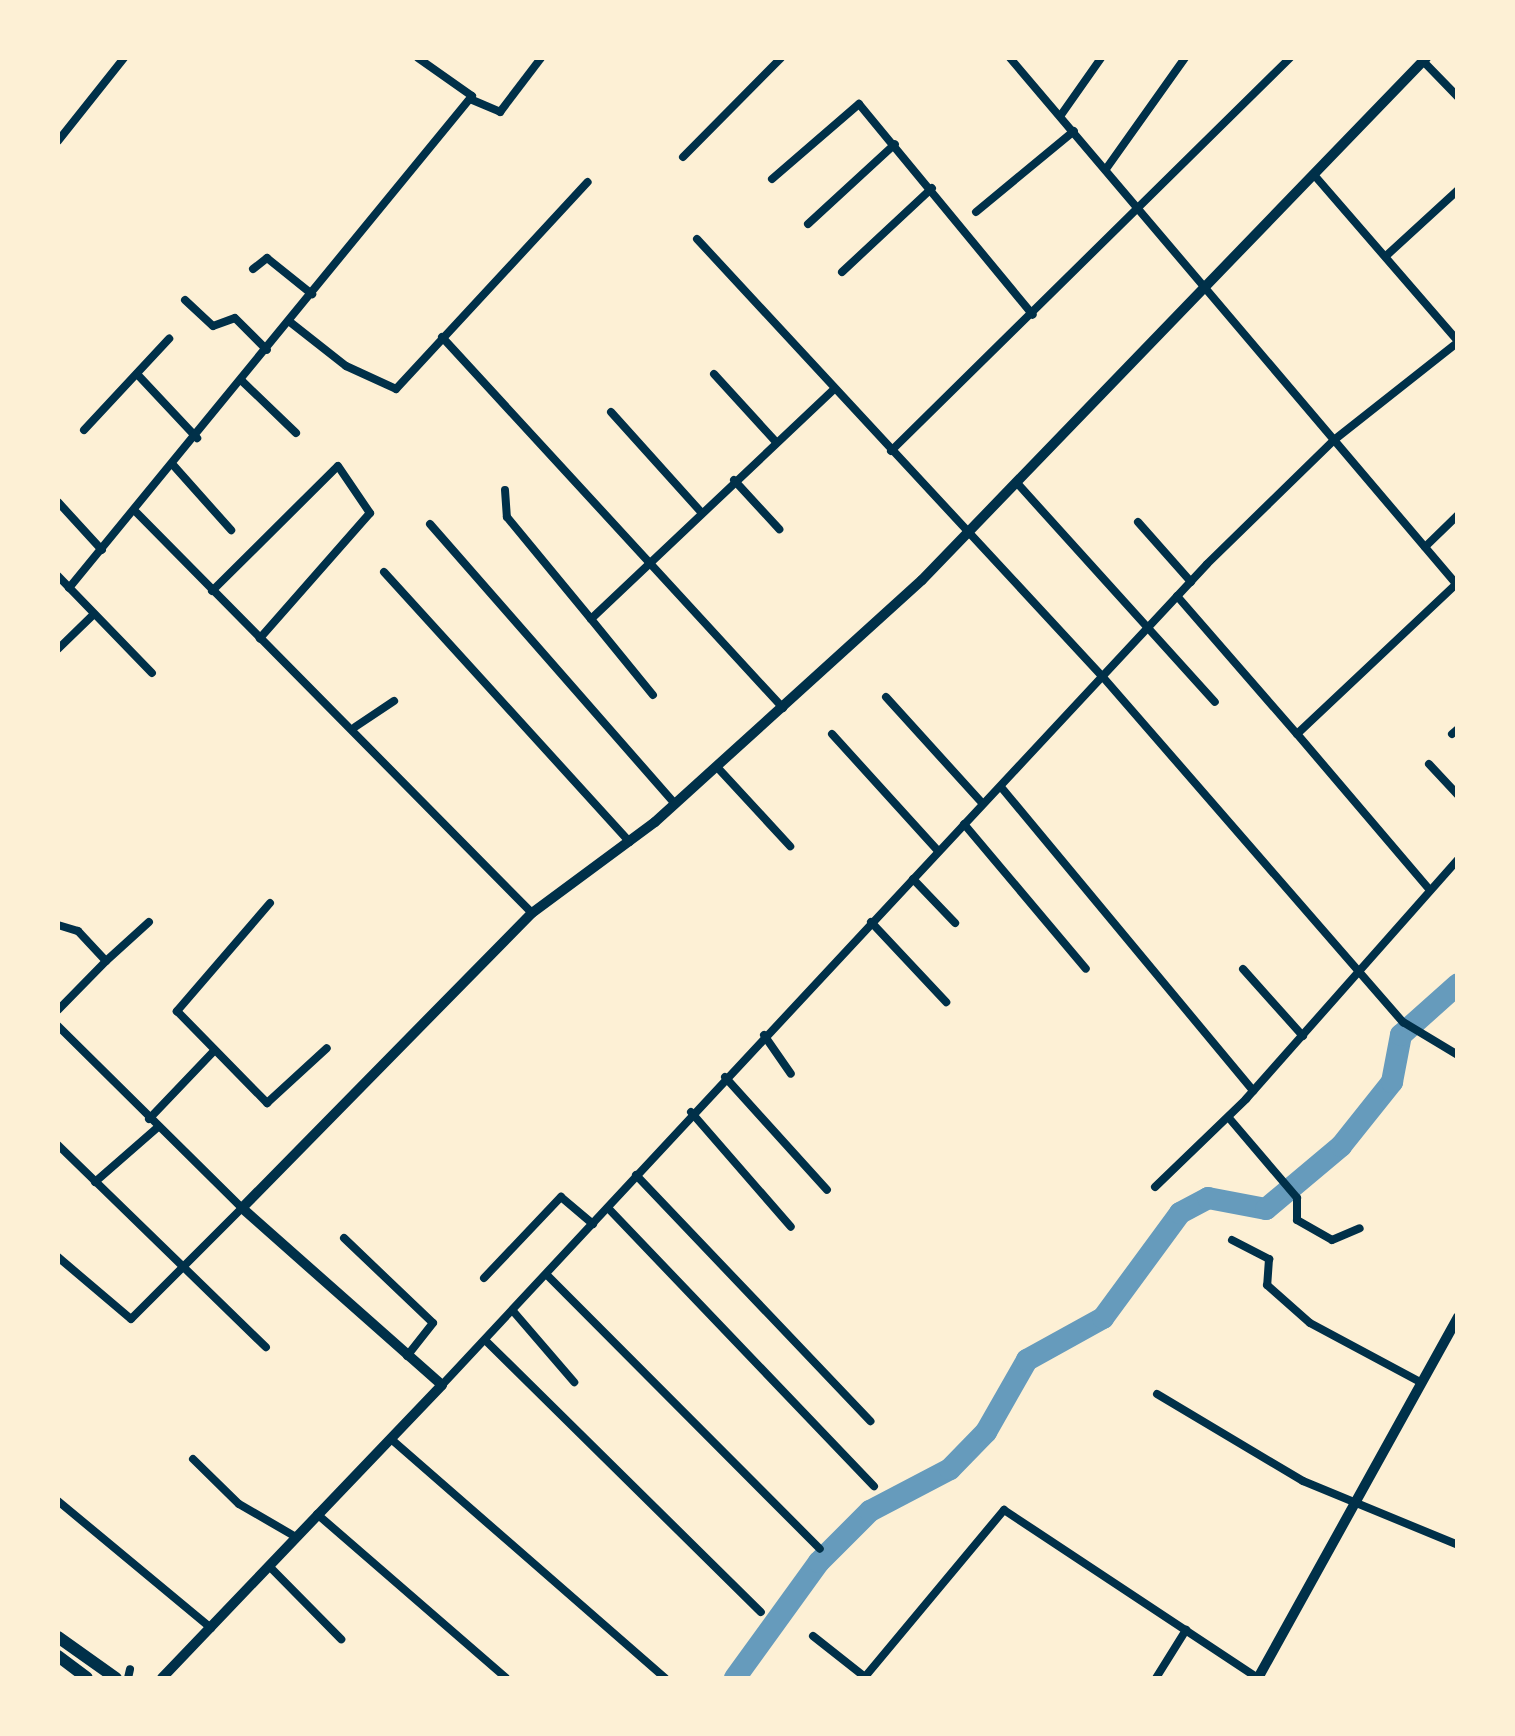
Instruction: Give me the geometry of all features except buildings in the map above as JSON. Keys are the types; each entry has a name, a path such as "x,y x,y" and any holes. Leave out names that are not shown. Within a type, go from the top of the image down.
{"main road":[{"path":"58,1638 116,1678"},
{"path":"58,1656 87,1678"}],"street":[{"path":"58,141 124,58"},
{"path":"69,588 137,512 470,99 470,91 418,58"},
{"path":"470,99 500,112 541,58"},
{"path":"684,156 781,58"},
{"path":"1010,58 1457,585 1297,734"},
{"path":"1060,116 1101,58"},
{"path":"1106,169 1185,58"},
{"path":"891,450 1142,211 1290,58"},
{"path":"58,1257 131,1319 532,913 676,804 784,708 968,532 1210,290 1424,59 1458,97"},
{"path":"772,179 854,103 895,144 1033,315"},
{"path":"976,212 1074,131"},
{"path":"808,224 895,144"},
{"path":"162,1678 548,1276 692,1112 1190,582 1334,440 1458,342 1315,176"},
{"path":"290,322 392,389 588,182"},
{"path":"842,272 932,188"},
{"path":"1386,256 1458,190"},
{"path":"697,239 832,392 1102,676 1403,1022 1458,1055"},
{"path":"253,269 267,258 312,294"},
{"path":"185,300 213,326 235,318 267,350"},
{"path":"442,337 642,565 784,708"},
{"path":"84,430 169,340"},
{"path":"136,374 196,438"},
{"path":"714,374 776,442"},
{"path":"242,381 296,432"},
{"path":"591,618 642,565 832,392"},
{"path":"611,412 701,512"},
{"path":"174,466 231,530"},
{"path":"212,592 338,466 363,494 366,521 260,638"},
{"path":"734,480 779,528"},
{"path":"1017,483 1151,624 1216,702"},
{"path":"505,490 506,517 653,695"},
{"path":"58,502 102,550"},
{"path":"137,512 212,592 355,727 532,913"},
{"path":"1425,547 1458,515"},
{"path":"1138,522 1190,582"},
{"path":"430,524 676,804"},
{"path":"384,572 630,842"},
{"path":"58,576 152,673"},
{"path":"1177,596 1429,890"},
{"path":"58,649 94,614"},
{"path":"886,697 983,804"},
{"path":"355,727 394,701"},
{"path":"832,734 938,851"},
{"path":"1430,764 1458,796"},
{"path":"717,767 790,846"},
{"path":"1001,786 1253,1092"},
{"path":"964,824 1086,970"},
{"path":"1154,1187 1253,1092 1458,859"},
{"path":"912,879 955,923"},
{"path":"270,903 176,1006 215,1050 274,1104 327,1048"},
{"path":"58,1010 149,922"},
{"path":"871,922 946,1002"},
{"path":"58,925 78,931 106,961"},
{"path":"1242,969 1303,1036"},
{"path":"58,1026 242,1208 442,1385"},
{"path":"58,1043 66,1034"},
{"path":"764,1035 791,1074"},
{"path":"149,1119 215,1050"},
{"path":"725,1077 827,1190"},
{"path":"692,1112 791,1227"},
{"path":"1228,1118 1296,1195 1296,1218 1328,1239 1360,1228"},
{"path":"95,1182 158,1127"},
{"path":"58,1145 180,1273 266,1348"},
{"path":"636,1175 870,1421"},
{"path":"484,1278 561,1198 592,1224"},
{"path":"608,1208 874,1486"},
{"path":"344,1238 432,1321 408,1356"},
{"path":"1232,1240 1269,1259 1267,1286 1310,1324 1420,1382"},
{"path":"548,1276 820,1549"},
{"path":"513,1311 574,1382"},
{"path":"814,1636 864,1678 1004,1510 1258,1678 1458,1317"},
{"path":"486,1340 760,1612"},
{"path":"1157,1394 1352,1504 1458,1545"},
{"path":"391,1439 664,1678"},
{"path":"193,1458 240,1504 296,1538"},
{"path":"58,1501 211,1628"},
{"path":"317,1514 506,1678"},
{"path":"269,1566 341,1639"},
{"path":"1156,1678 1186,1630"}],"waterway":[{"path":"735,1678 819,1562 870,1511 950,1469 986,1432 1027,1360 1103,1318 1180,1213 1208,1198 1266,1209 1341,1146 1392,1082 1401,1035 1458,984"}]}
